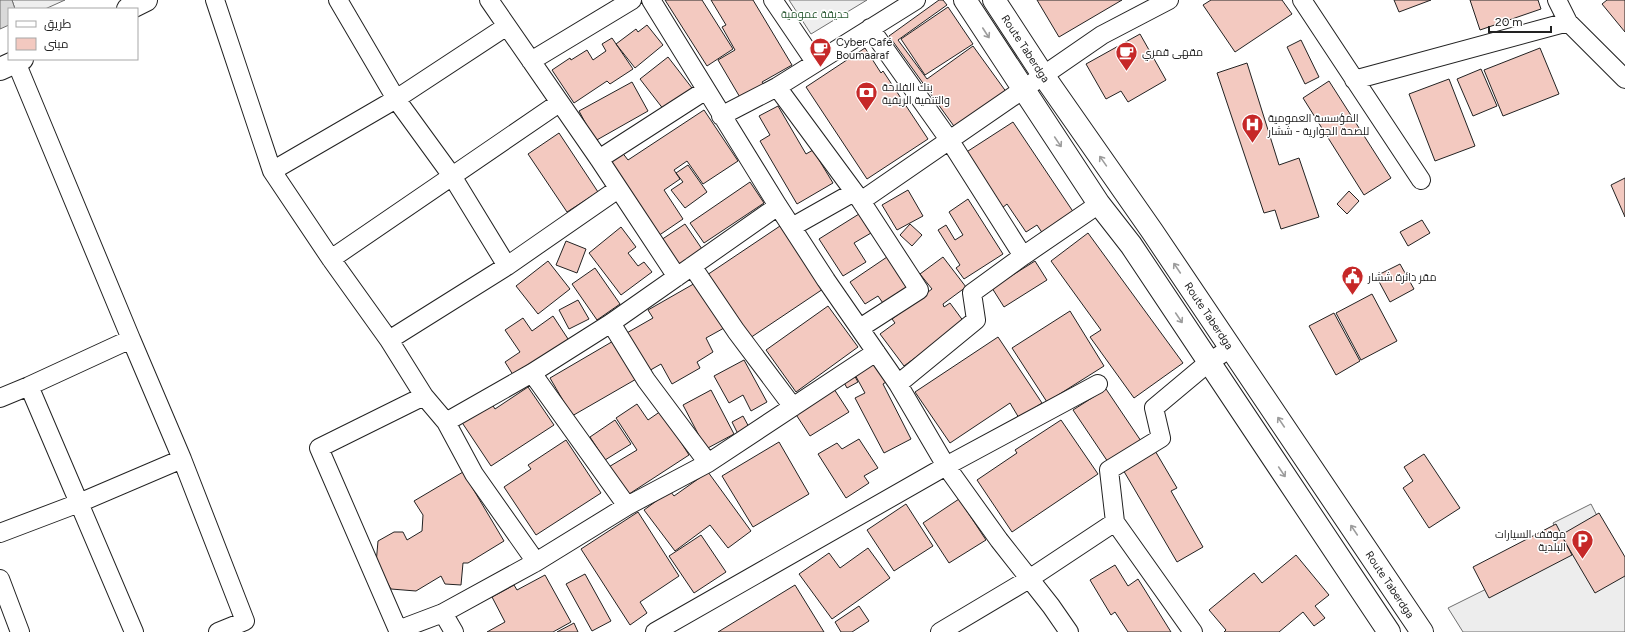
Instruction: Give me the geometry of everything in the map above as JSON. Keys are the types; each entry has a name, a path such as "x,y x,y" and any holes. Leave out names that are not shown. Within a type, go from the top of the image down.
{"main road":[{"path":"130,8 146,0"},
{"path":"965,0 1099,204 1131,245 1389,632"},
{"name":"Route Taberdga","path":"994,0 1043,75 1152,231 1422,632"},
{"path":"1131,245 1152,231"}],"street":[{"path":"215,0 272,171 331,259 389,340 424,396 446,422 474,474 536,562"},
{"path":"338,0 396,99 452,176 507,266"},
{"path":"489,0 599,159 677,277"},
{"path":"531,61 632,0"},
{"path":"651,0 778,206 826,280 898,384 946,466 999,540 1069,632"},
{"path":"773,0 815,62"},
{"path":"722,116 777,87 916,0"},
{"path":"792,227 858,197 950,141 1102,35 1169,0"},
{"path":"1302,0 1421,180"},
{"path":"1557,0 1568,22 1625,79"},
{"path":"1354,80 1568,22"},
{"path":"272,171 396,99 507,26"},
{"path":"870,28 950,141 1023,256"},
{"path":"12,63 182,459 245,621 218,632"},
{"path":"777,87 858,197 919,290 860,328"},
{"path":"599,159 706,90"},
{"path":"331,259 559,103"},
{"path":"389,340 507,266 618,188"},
{"path":"898,384 976,320 972,293 1099,204"},
{"path":"446,422 532,373 611,323 778,206"},
{"path":"692,266 736,331 793,407"},
{"path":"611,323 646,380 708,463"},
{"path":"0,398 131,339"},
{"path":"1193,632 1114,522 1109,470 1161,438 1154,408 1209,362 1231,348"},
{"path":"424,396 319,448 398,630 443,613 536,562 627,506 708,463 876,352"},
{"path":"532,373 627,506"},
{"path":"655,632 946,466 1098,384"},
{"path":"29,386 134,632"},
{"path":"0,533 79,503 182,459"},
{"path":"940,632 1030,579 1114,522"},
{"path":"0,579 20,632"},
{"path":"443,613 454,632"}],"green space":[{"path":"12,0 65,0 47,8 15,8"},
{"name":"حديقة عمومية","path":"789,0 867,0 811,34"}],"shaded area":[{"path":"0,0 12,0 15,8 8,8 8,25 0,29"},
{"name":"موقف السيارات البلدية","path":"1591,504 1625,570 1625,632 1463,632 1448,608 1565,550 1553,523"}],"building":[{"path":"665,0 702,0 733,49 707,66"},
{"path":"711,0 753,0 792,65 762,82 764,85 741,99 718,60 735,50 722,27 726,25"},
{"path":"939,0 943,0 947,5 898,40 927,79 973,46 1007,93 956,129 889,36"},
{"path":"1037,0 1122,0 1059,37"},
{"path":"1211,0 1282,0 1292,14 1235,52 1203,5"},
{"path":"1394,0 1431,0 1399,12"},
{"path":"1470,0 1538,0 1541,9 1480,30"},
{"path":"1607,0 1625,0 1625,32 1602,4"},
{"path":"948,7 973,44 925,75 901,39"},
{"path":"647,25 663,45 635,68 616,44 636,29 638,32"},
{"name":"مقهى قمري","path":"1140,34 1166,80 1128,102 1121,91 1106,99 1086,64"},
{"path":"612,38 633,69 610,84 607,81 574,103 552,70 570,58 571,60 587,50 593,60 606,51 602,44"},
{"path":"1301,40 1319,77 1305,84 1287,47"},
{"name":"بنك الفلاحة والتنمية الريفية","path":"865,48 881,73 883,71 928,139 867,179 806,87"},
{"path":"1540,48 1559,94 1503,116 1484,70"},
{"path":"668,57 692,88 664,110 640,79"},
{"path":"1247,63 1279,165 1299,158 1319,217 1281,229 1275,210 1264,213 1217,73"},
{"path":"1481,69 1497,106 1473,116 1457,79"},
{"path":"1449,79 1475,146 1435,161 1409,94"},
{"path":"1329,81 1391,178 1364,195 1303,98"},
{"path":"632,82 648,111 595,141 579,111"},
{"path":"778,106 806,154 813,150 833,183 797,204 760,141 770,135 759,116"},
{"path":"704,110 738,161 703,184 687,161 674,170 680,179 664,190 683,219 658,236 607,160 621,151 628,160"},
{"path":"1013,122 1074,213 1043,234 1037,225 1026,232 1007,204 1002,208 965,153"},
{"path":"559,133 598,192 567,212 528,154"},
{"path":"688,165 707,192 685,208 671,190 683,182 676,173"},
{"path":"1625,178 1625,217 1611,185"},
{"path":"750,182 764,203 704,243 690,223"},
{"path":"908,190 923,216 897,230 882,205"},
{"path":"1349,191 1359,201 1347,214 1337,204"},
{"path":"968,199 1003,254 964,279 956,268 960,265 938,230 946,225 955,240 963,235 949,212"},
{"path":"859,214 871,233 854,243 866,262 843,276 819,239"},
{"path":"1422,220 1430,233 1408,246 1400,232"},
{"path":"685,224 702,249 678,265 661,240"},
{"path":"910,224 922,235 912,246 900,235"},
{"path":"780,226 823,289 747,340 704,277"},
{"path":"621,227 636,247 628,253 638,266 644,262 652,272 621,295 589,253"},
{"path":"1088,233 1183,363 1134,398 1090,337 1101,330 1051,261"},
{"path":"566,241 586,249 577,273 556,265"},
{"path":"887,257 909,290 885,306 878,296 865,304 850,282"},
{"path":"943,257 966,287 943,304 944,307 950,303 964,322 904,366 880,334 895,323 892,319 932,289 920,274"},
{"path":"548,261 570,289 538,314 516,286"},
{"path":"1035,261 1047,280 1004,307 992,288"},
{"path":"1400,264 1414,289 1390,302 1376,276"},
{"path":"595,268 620,304 597,320 572,284"},
{"path":"697,282 724,328 706,338 713,352 697,362 700,368 672,384 661,364 647,372 625,334 653,318 648,310"},
{"path":"1372,294 1397,341 1361,360 1336,313"},
{"path":"578,300 589,319 569,329 559,310"},
{"path":"828,306 858,347 796,392 766,350"},
{"path":"1070,311 1104,366 1047,402 1012,348"},
{"path":"1334,313 1360,361 1336,375 1309,326"},
{"path":"553,316 570,342 515,378 505,362 520,352 505,330 523,318 532,331"},
{"path":"998,337 1042,403 1019,418 1010,403 950,443 915,392"},
{"path":"615,340 638,378 572,416 550,378"},
{"path":"744,360 767,402 751,411 743,395 729,403 714,376"},
{"path":"876,362 886,382 883,384 911,439 884,453 855,398 865,393 854,373"},
{"path":"853,373 858,382 847,388 842,379"},
{"path":"528,387 554,425 491,466 461,421 490,401 495,409"},
{"path":"834,389 849,412 810,436 795,413"},
{"path":"1106,389 1141,441 1108,462 1073,410"},
{"path":"711,390 734,434 706,449 683,405"},
{"path":"637,404 648,420 661,411 689,455 626,496 607,468 637,450 616,418"},
{"path":"743,416 750,429 738,434 732,422"},
{"path":"615,420 631,444 605,460 590,437"},
{"path":"1061,420 1098,474 1012,532 977,480 1017,453 1015,450"},
{"path":"859,439 878,468 864,476 869,483 846,498 818,454 837,443 842,449"},
{"path":"566,440 601,493 536,535 504,487 531,469 528,465"},
{"path":"779,442 809,494 753,527 722,476"},
{"path":"1154,449 1177,488 1171,491 1203,547 1177,562 1122,468"},
{"path":"1424,454 1460,508 1429,528 1403,488 1413,481 1404,467"},
{"path":"463,472 504,541 468,563 463,563 461,585 445,584 441,576 416,591 391,589 376,564 378,541 394,532 403,532 407,540 422,531 423,515 414,501"},
{"path":"708,472 751,531 728,548 710,525 675,551 644,510 670,491 674,496"},
{"path":"959,499 986,540 949,563 923,523"},
{"path":"906,504 933,546 894,571 867,530"},
{"path":"638,512 679,576 640,602 647,613 630,625 581,549"},
{"path":"1599,513 1625,557 1625,576 1595,593 1561,535"},
{"path":"1556,524 1572,555 1489,598 1473,567"},
{"path":"701,535 726,572 694,593 669,556"},
{"path":"868,548 890,578 832,619 799,574 829,553 840,568"},
{"path":"1296,555 1329,595 1315,606 1325,618 1314,626 1303,612 1279,632 1224,632 1226,630 1209,610 1254,573 1262,583"},
{"path":"1115,565 1128,586 1138,579 1171,632 1128,632 1115,612 1111,615 1090,580"},
{"path":"585,574 611,621 592,631 566,584"},
{"path":"545,575 571,622 553,632 487,632 505,622 492,597 514,585 517,590"},
{"path":"795,585 824,632 718,632"},
{"path":"859,606 869,621 852,632 841,632 835,622"},
{"path":"574,623 578,632 557,632"}],"place":[{"name":"Cyber Café Boumaaraf","path":"821,68"},
{"name":"مقهى قمري","path":"1126,72"},
{"name":"بنك الفلاحة والتنمية الريفية","path":"867,112"},
{"name":"المؤسسة العمومية للصحة الجوارية - ششار","path":"1253,144"},
{"name":"مقر دائرة ششار","path":"1352,296"},
{"name":"موقف السيارات البلدية","path":"1582,560"}]}
